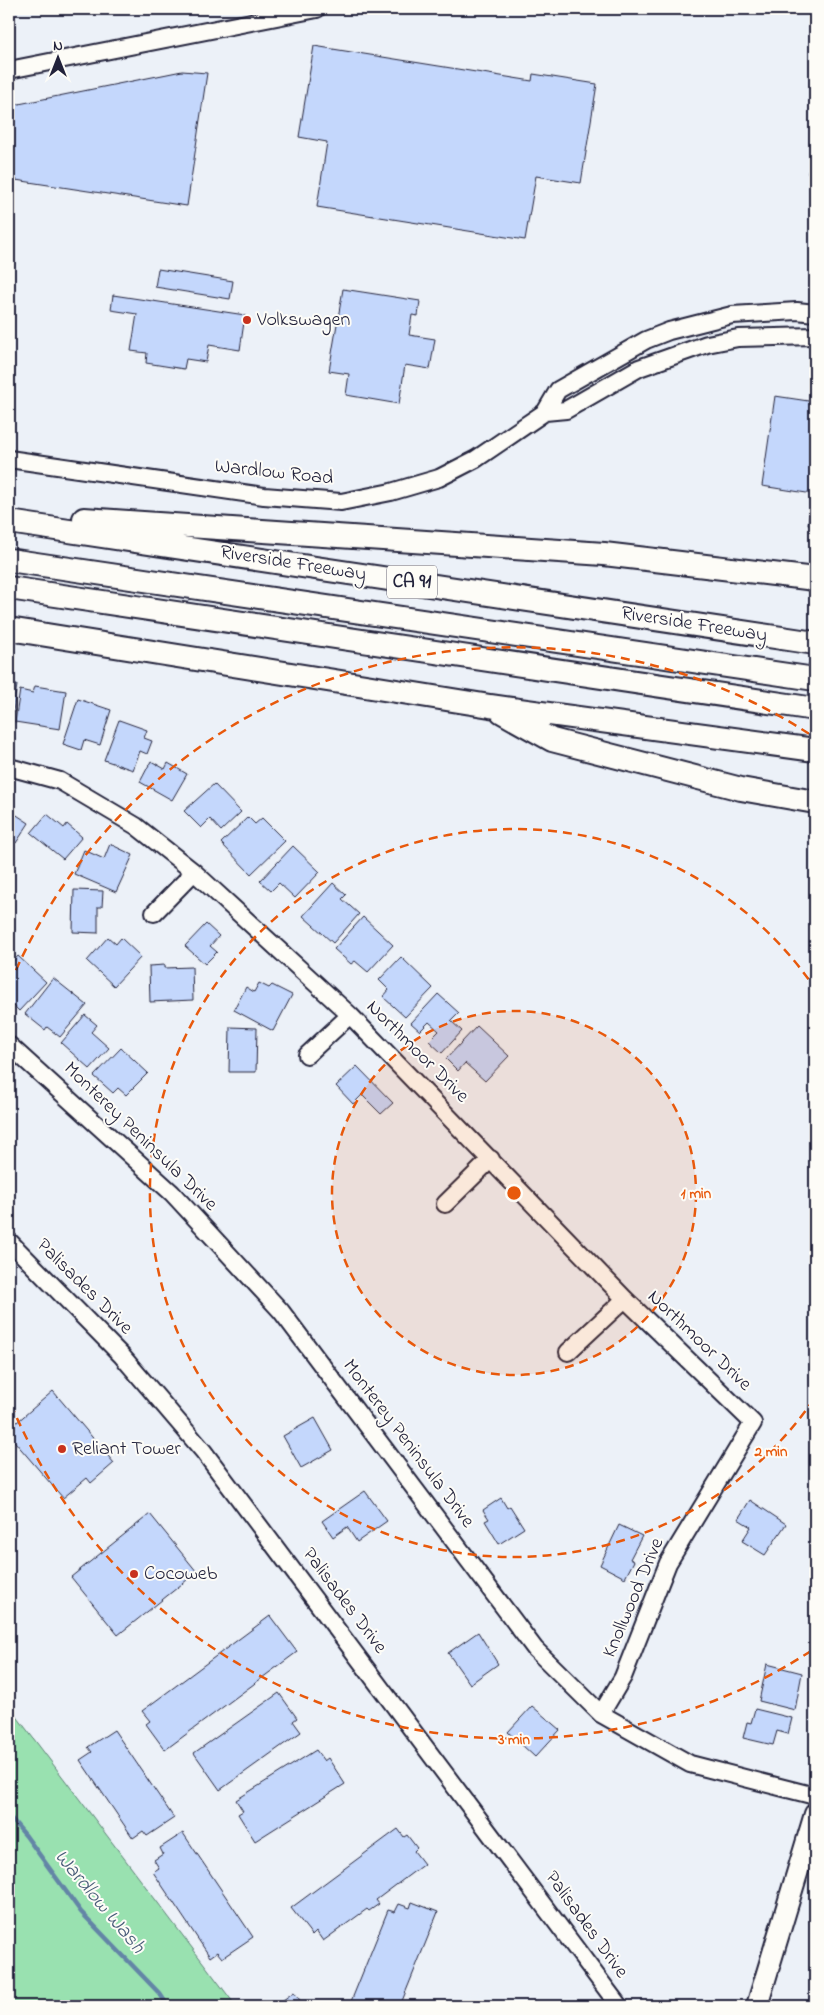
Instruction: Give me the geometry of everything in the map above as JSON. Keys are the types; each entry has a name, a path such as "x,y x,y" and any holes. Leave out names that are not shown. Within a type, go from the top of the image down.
{"highway":[{"path":"9,514 604,554 815,579"},
{"name":"Riverside Freeway","path":"9,522 815,643"},
{"path":"9,560 815,679"},
{"path":"9,588 815,709"},
{"path":"9,629 490,706 815,750"},
{"path":"490,706 552,740 741,789 815,802"}],"main road":[{"path":"757,2006 815,1814"}],"street":[{"path":"9,70 317,9"},
{"name":"Wardlow Road","path":"9,459 264,496 341,502 391,492 439,478 476,459 545,412 558,390 646,340 669,331 732,315 797,311 815,313"},
{"path":"669,331 675,353"},
{"name":"Wardlow Road","path":"545,412 566,410 639,368 675,353 738,338 815,336"},
{"name":"Northmoor Drive","path":"9,767 60,781 136,826 194,872 350,1014 625,1298 753,1423"},
{"path":"154,913 194,872"},
{"path":"307,1055 350,1014"},
{"name":"Monterey Peninsula Drive","path":"9,1045 172,1193 281,1311 535,1649 601,1714 690,1764 815,1796"},
{"path":"445,1204 491,1158"},
{"name":"Palisades Drive","path":"9,1242 73,1304 122,1356 204,1452 619,2006"},
{"path":"568,1352 625,1298"},
{"name":"Knollwood Drive","path":"601,1714 624,1677 668,1563 753,1423"}],"green space":[{"path":"9,1706 21,1722 236,2006 9,2006"}],"building":[{"path":"314,46 532,81 533,74 597,84 581,183 536,176 525,240 317,207 327,142 299,137"},
{"path":"182,71 207,73 187,206 9,179 9,106"},
{"path":"812,151 815,151 815,177 809,176 808,173"},
{"path":"815,177 815,193 812,193"},
{"path":"158,269 233,281 230,299 155,287"},
{"path":"343,289 420,301 418,316 412,315 409,335 435,339 430,369 405,365 399,404 346,395 349,374 329,371"},
{"path":"113,295 245,315 240,350 209,345 206,362 186,359 184,369 146,363 147,353 131,351 137,314 111,310"},
{"path":"775,396 815,402 815,527 808,524 813,494 762,486"},
{"path":"9,684 17,685 11,724 9,723"},
{"path":"35,686 66,691 60,729 15,722 20,690 33,693"},
{"path":"78,699 111,710 100,745 84,740 81,750 63,744"},
{"path":"119,720 147,730 144,738 152,741 147,754 140,751 133,770 104,760"},
{"path":"151,761 165,769 168,763 187,774 172,800 140,782"},
{"path":"214,784 241,812 221,831 210,819 201,828 184,811"},
{"path":"9,810 29,823 16,843 9,838"},
{"path":"47,814 64,828 67,824 82,837 63,859 31,833"},
{"path":"248,817 255,824 262,818 285,841 251,874 221,843"},
{"path":"110,844 133,855 116,892 74,874 84,850 104,859"},
{"path":"293,846 320,872 295,898 279,883 271,891 260,881"},
{"path":"333,883 346,895 342,899 359,914 333,943 303,916"},
{"path":"74,890 103,891 102,907 98,907 98,933 73,932"},
{"path":"363,917 393,945 368,972 355,961 351,964 334,949"},
{"path":"206,924 219,936 210,946 217,952 205,964 185,946"},
{"path":"108,937 116,944 121,938 141,957 114,986 87,961"},
{"path":"18,956 46,982 19,1011 9,1001 9,966"},
{"path":"401,957 433,988 405,1017 383,997 389,990 379,980"},
{"path":"165,965 165,968 192,967 193,1000 150,1002 149,966"},
{"path":"53,978 87,1005 60,1037 47,1027 45,1030 25,1014"},
{"path":"259,983 269,988 272,985 292,995 273,1031 234,1010 246,987 254,992"},
{"path":"438,994 459,1013 451,1021 462,1031 442,1053 429,1041 439,1031 429,1022 420,1031 411,1023"},
{"path":"85,1015 97,1025 91,1032 109,1048 90,1069 61,1043"},
{"path":"477,1026 509,1056 485,1081 465,1063 458,1071 446,1059"},
{"path":"230,1027 257,1028 256,1072 229,1072"},
{"path":"121,1048 148,1073 126,1095 118,1088 113,1093 94,1076"},
{"path":"357,1066 393,1103 381,1114 362,1095 353,1104 336,1086"},
{"path":"9,1354 15,1360 9,1366"},
{"name":"Reliant Tower","path":"53,1391 114,1463 91,1483 87,1478 63,1498 9,1435 9,1429"},
{"path":"315,1418 333,1450 301,1468 283,1436"},
{"path":"365,1491 387,1521 357,1542 347,1527 333,1537 322,1521"},
{"path":"501,1498 507,1508 510,1506 524,1528 499,1544 485,1521 489,1519 483,1510"},
{"path":"750,1500 786,1524 765,1555 742,1541 751,1527 738,1519"},
{"name":"Cocoweb","path":"150,1514 197,1572 118,1635 71,1577"},
{"path":"619,1525 642,1536 630,1559 634,1561 625,1578 600,1565"},
{"path":"270,1616 297,1652 165,1750 146,1724 150,1721 142,1711"},
{"path":"478,1632 498,1664 470,1684 448,1653"},
{"path":"767,1664 802,1673 795,1710 759,1701"},
{"path":"279,1693 297,1718 293,1721 301,1732 220,1790 194,1753"},
{"path":"532,1706 560,1730 535,1757 508,1732"},
{"path":"755,1709 792,1718 788,1734 777,1731 773,1745 743,1738 747,1722 751,1723"},
{"path":"114,1730 174,1818 147,1836 143,1831 133,1838 80,1760 92,1752 88,1747"},
{"path":"316,1750 324,1761 328,1758 345,1784 255,1841 238,1814 243,1811 236,1800"},
{"path":"398,1829 404,1837 407,1835 417,1848 414,1851 424,1864 376,1900 379,1904 369,1911 367,1909 323,1941 316,1931 312,1935 291,1908"},
{"path":"183,1833 253,1937 222,1958 217,1952 210,1957 153,1872 159,1868 154,1860 163,1854 160,1848"},
{"path":"412,1902 438,1912 400,2006 350,2004 388,1910 395,1912 399,1904 410,1908"},
{"path":"294,1992 304,2006 275,2006"},
{"path":"481,2001 491,2006 479,2006"}],"waterway":[{"name":"Wardlow Wash","path":"9,1816 26,1836 81,1912 160,1994 168,2006"}],"place":[{"name":"Volkswagen","path":"247,320"},
{"name":"Reliant Tower","path":"62,1449"},
{"name":"Cocoweb","path":"134,1574"}]}
